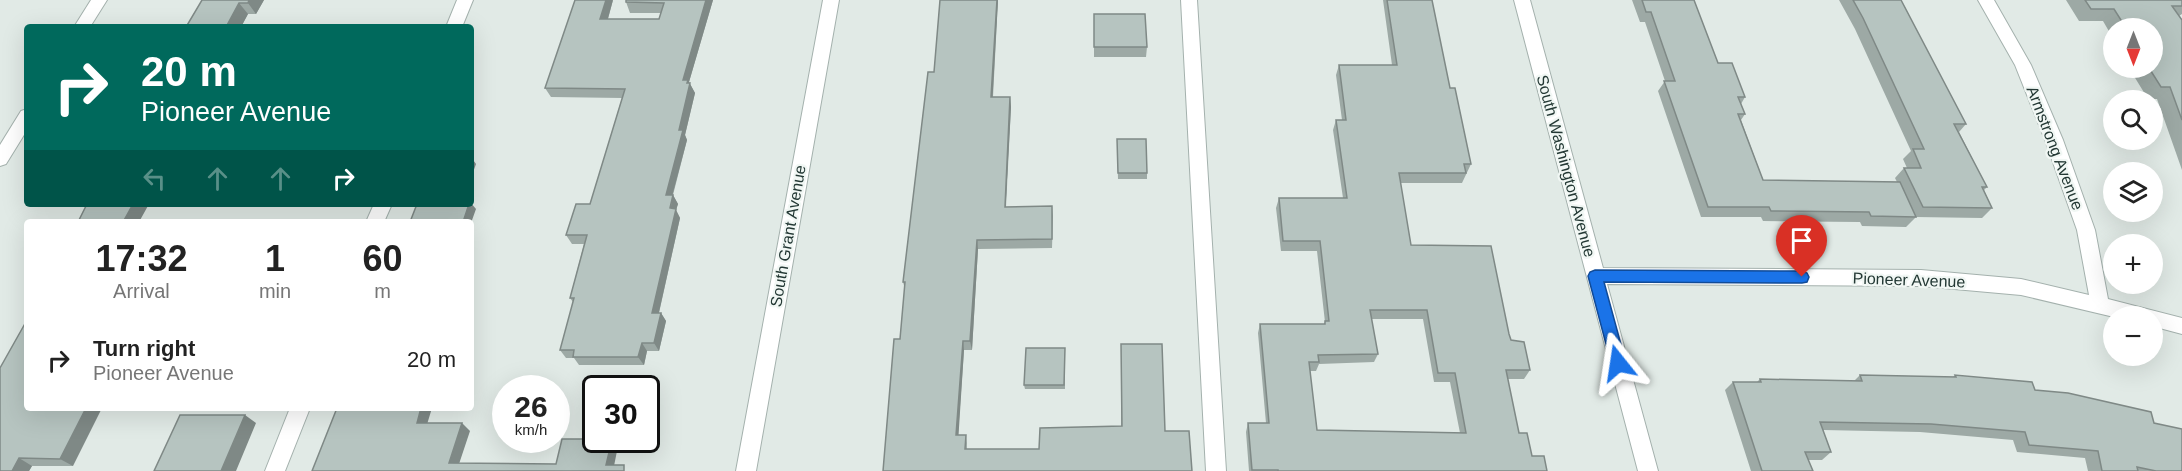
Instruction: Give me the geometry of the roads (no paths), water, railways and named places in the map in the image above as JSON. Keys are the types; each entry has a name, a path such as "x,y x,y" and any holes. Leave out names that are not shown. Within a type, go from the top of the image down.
{"street":[{"path":"84,24 99,0"},
{"path":"455,24 465,0"},
{"name":"South Grant Avenue","path":"746,471 831,0"},
{"path":"1189,0 1216,471"},
{"name":"South Washington Avenue","path":"1522,0 1648,471"},
{"name":"Armstrong Avenue","path":"1986,0 2023,65 2054,140 2086,230 2100,304"},
{"path":"0,159 24,121"},
{"name":"Pioneer Avenue","path":"1595,276 1921,278 2020,287 2108,306"},
{"path":"2163,321 2182,326"},
{"path":"275,471 299,411"}]}
